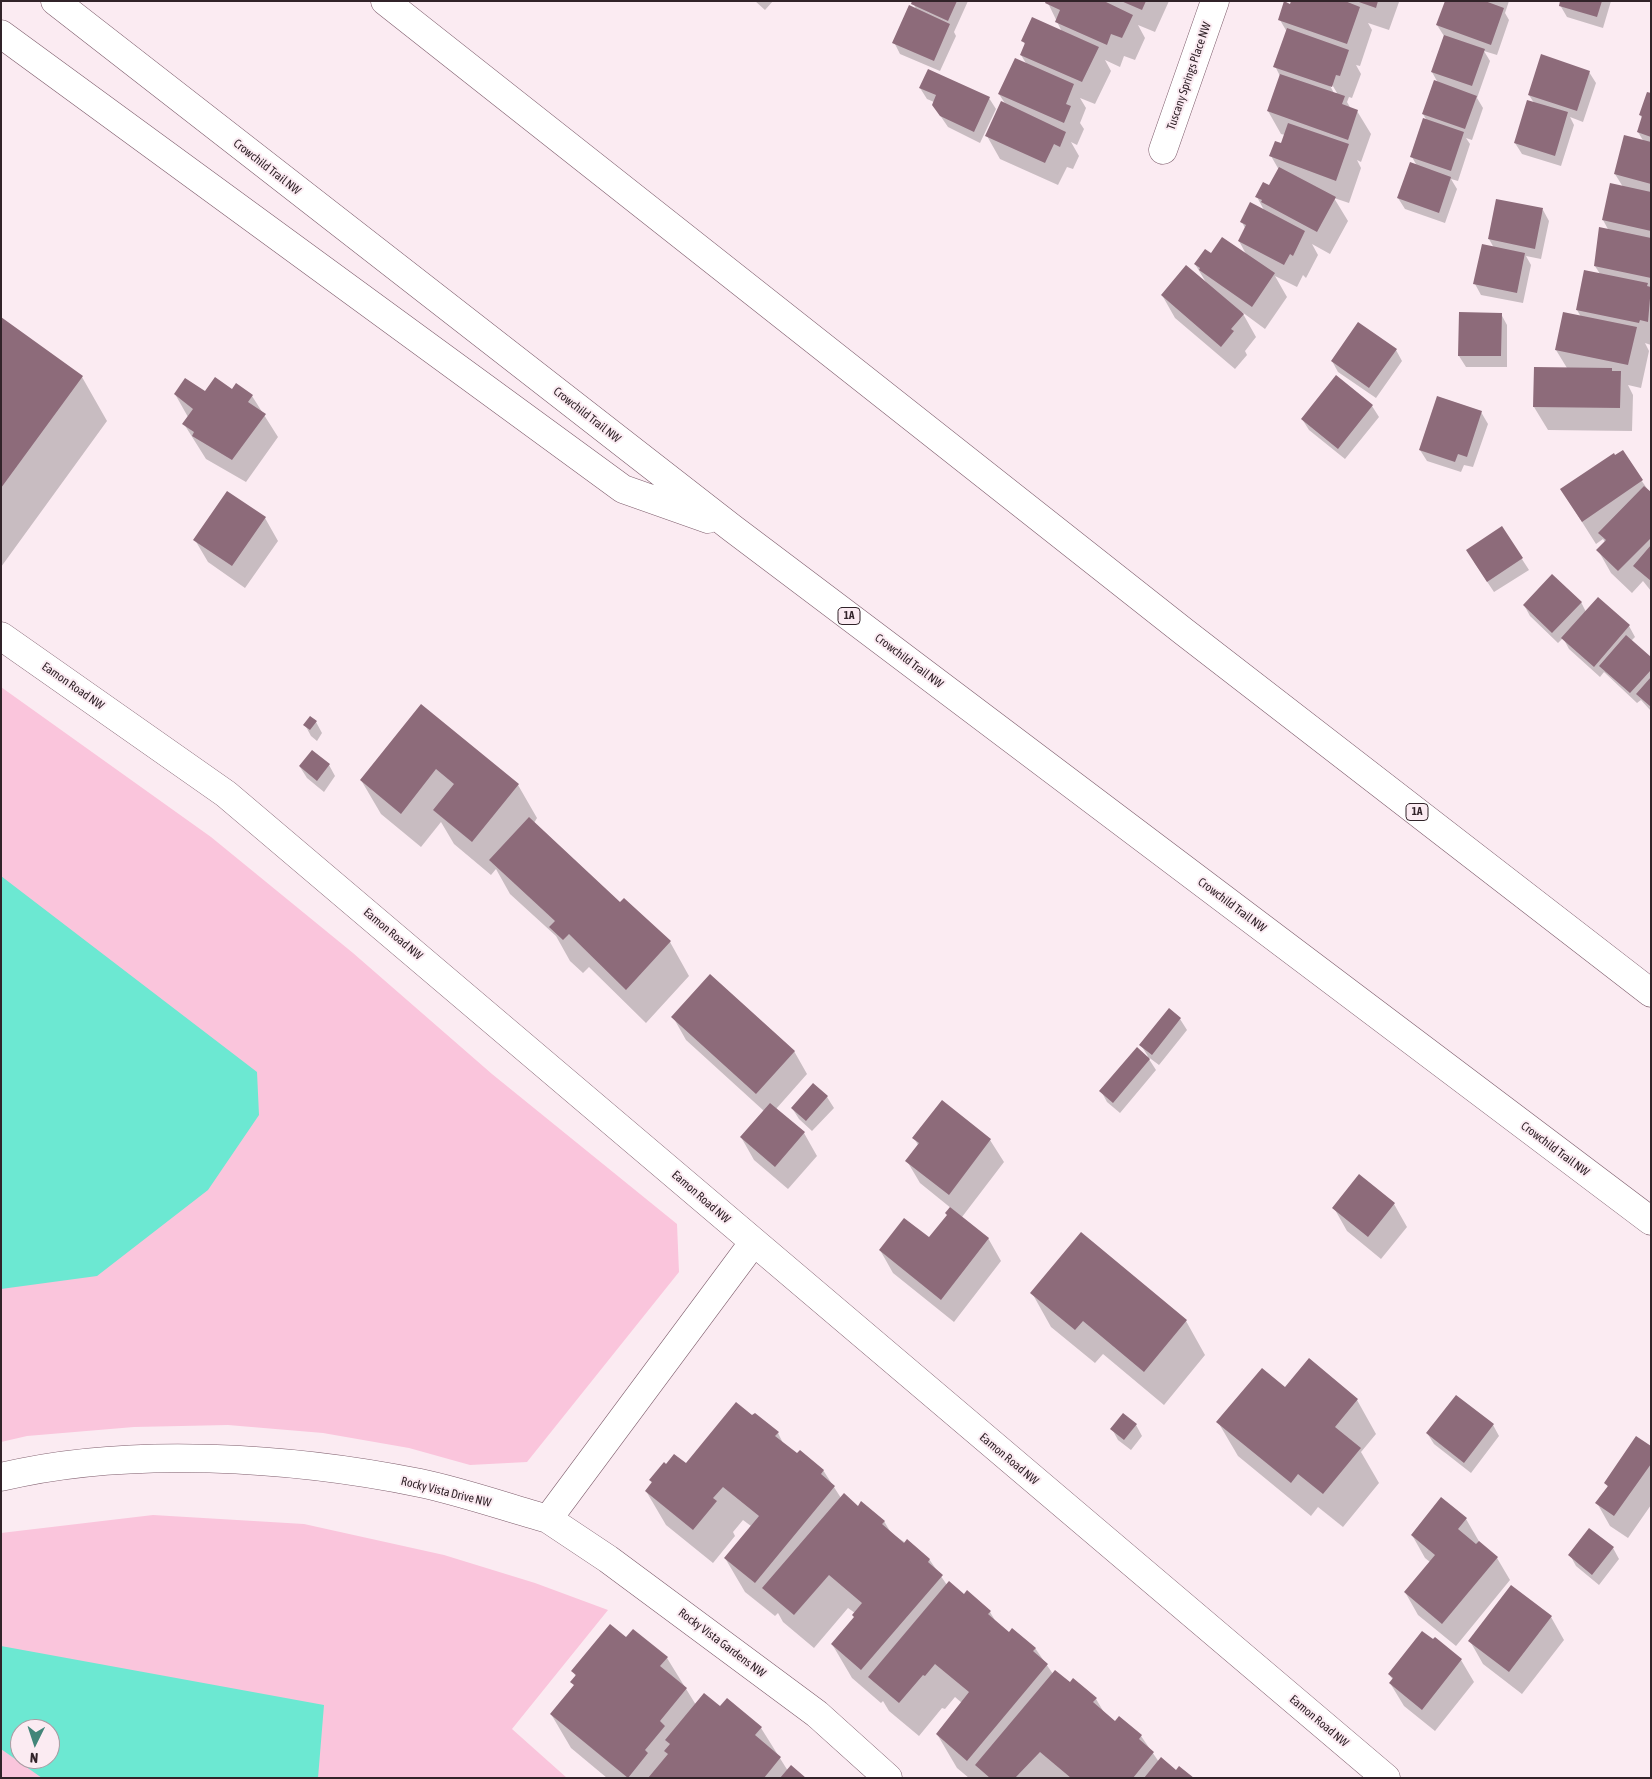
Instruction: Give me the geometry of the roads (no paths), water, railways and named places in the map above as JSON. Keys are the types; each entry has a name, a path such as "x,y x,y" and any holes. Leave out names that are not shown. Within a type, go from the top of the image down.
{"main road":[{"name":"Crowchild Trail NW","path":"55,1 732,528 1651,1222"},
{"name":"1A","path":"385,1 1190,637 1651,993"},
{"name":"Tuscany Springs Place NW","path":"1163,150 1215,1"},
{"path":"1,34 623,489 732,528"},
{"name":"Eamon Road NW","path":"1,636 226,794 1386,1778"},
{"path":"548,1519 753,1242"},
{"name":"Rocky Vista Drive NW","path":"1,1477 39,1468 170,1458 307,1465 420,1484 548,1519"},
{"name":"Rocky Vista Gardens NW","path":"548,1519 608,1559 817,1714 888,1778"}]}
